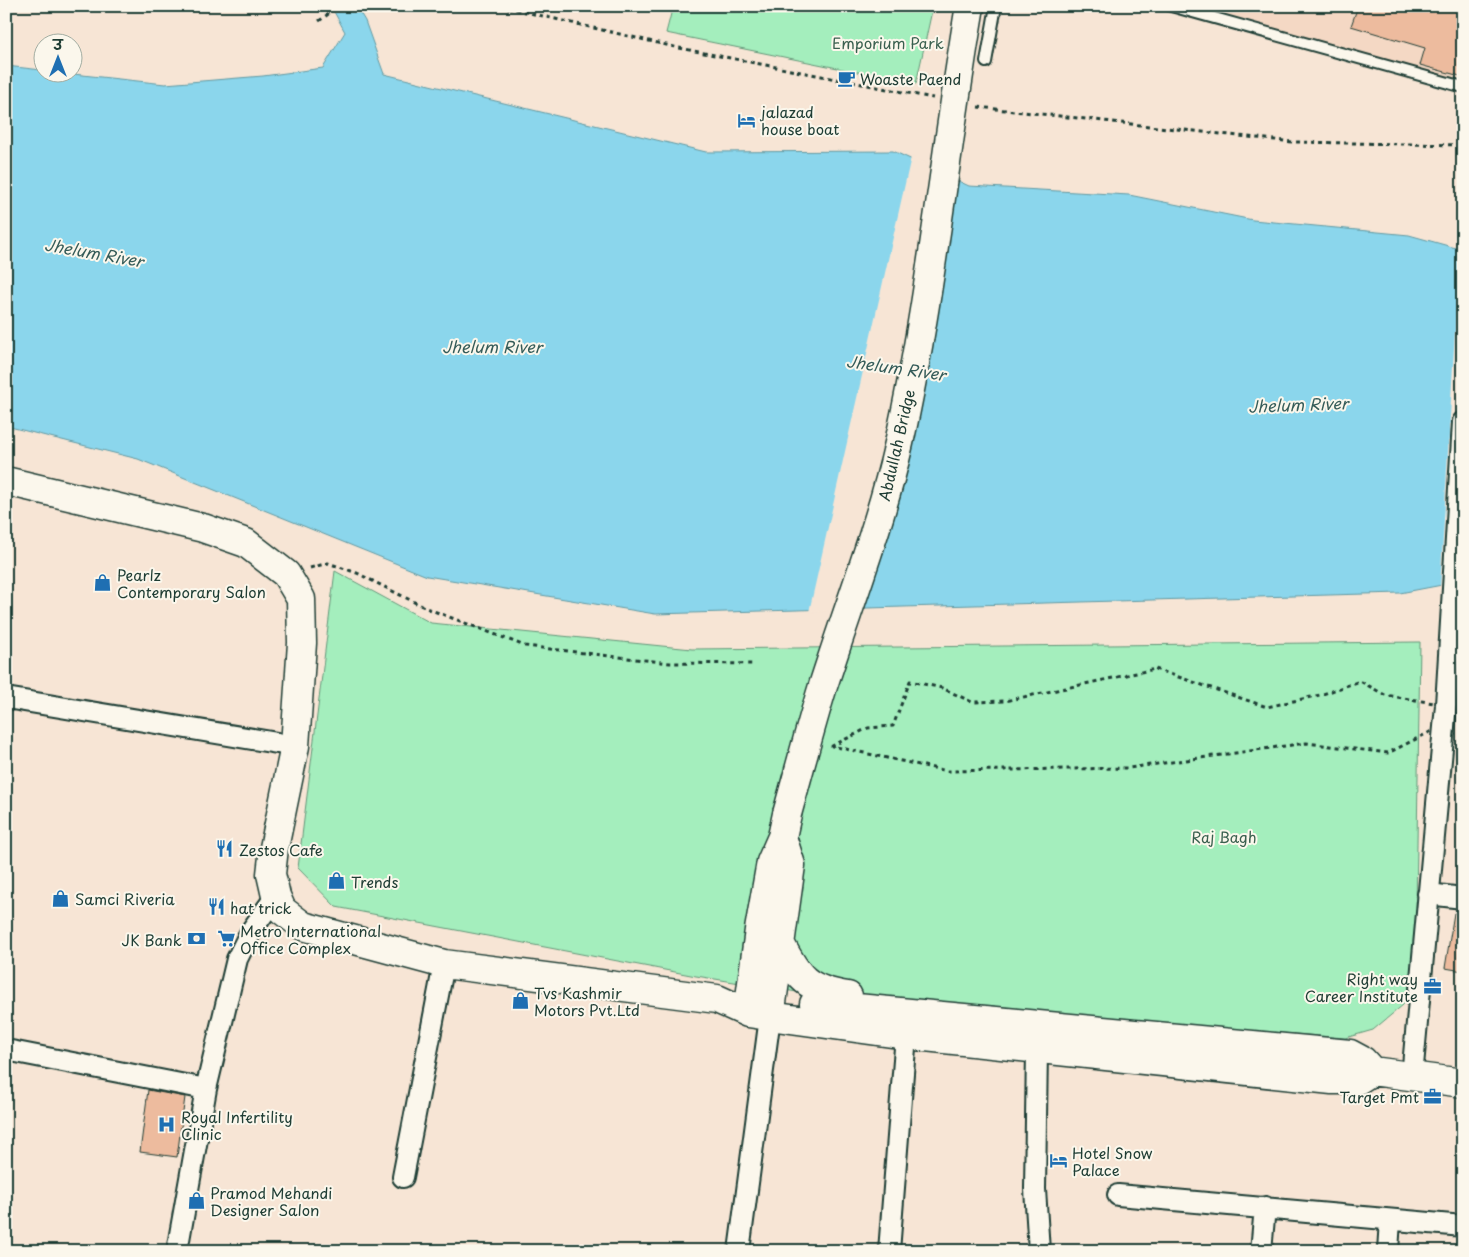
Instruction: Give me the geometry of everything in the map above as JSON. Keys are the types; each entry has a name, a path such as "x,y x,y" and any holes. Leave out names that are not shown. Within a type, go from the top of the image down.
{"main road":[{"name":"Abdullah Bridge","path":"761,1006 759,930 771,862 785,826 823,686 885,498 899,443 921,325 970,6"},
{"path":"6,481 202,528 246,543 286,574 301,598 302,643 295,746 274,848 271,874 276,896 282,910 303,926 444,964 716,999 736,993 761,1006 906,1035 1332,1080 1358,1080 1372,1071"},
{"path":"761,1006 780,944 790,865 785,826"},
{"path":"780,944 801,978 821,989 838,995 945,1010 969,1019"},
{"path":"761,1006 969,1019 1350,1054 1363,1061 1372,1071 1463,1083"}],"street":[{"path":"1412,1077 1446,705 1453,661 1463,422"},
{"path":"6,698 295,746"},
{"path":"1428,894 1463,898"},
{"path":"177,1251 206,1089 237,959 252,931 276,896"},
{"path":"403,1177 444,964"},
{"path":"739,1251 761,1006"},
{"path":"889,1251 906,1035"},
{"path":"1037,1049 1035,1189 1039,1251"},
{"path":"6,1050 206,1089"},
{"path":"1118,1195 1463,1226"},
{"path":"1261,1251 1265,1208"},
{"path":"1388,1251 1390,1220"}],"lane":[{"path":"986,62 996,6"},
{"path":"1171,6 1463,87"}],"path":[{"path":"319,21 339,6"},
{"path":"500,6 679,48 941,100"},
{"path":"969,105 987,109 1292,142 1463,145"},
{"path":"286,574 328,563 357,573 426,608 525,646 670,663 755,664"},
{"path":"1155,669 1267,708 1320,695 1360,681 1386,695 1446,705 1432,731 1388,753 1306,743 1129,768 946,771 832,746 868,728 893,726 910,681 942,688 972,702 1005,702 1155,669"}],"shaded area":[{"path":"1193,6 1463,6 1463,85"}],"green space":[{"name":"Emporium Park","path":"673,6 933,6 916,84 666,33"},
{"name":"Raj Bagh","path":"335,571 431,623 692,649 1420,642 1415,978 1403,1005 1373,1030 1345,1038 835,998 696,976 336,907 298,868"}],"water":[{"name":"Jhelum River","path":"331,6 356,6 365,21 384,74 706,152 893,151 969,186 1129,195 1253,220 1409,235 1463,250 1463,581 1400,593 655,614 427,576 138,459 6,426 6,66 32,69 32,82 82,82 82,75 165,84 263,76 323,68 345,32"}],"pier":[{"path":"911,157 950,175 853,611 809,612"},
{"path":"1460,246 1463,247 1463,584 1440,588"}],"building":[{"path":"1358,6 1463,6 1463,68 1460,76 1420,65 1425,48 1351,26"},
{"path":"1454,913 1463,914 1463,971 1445,968"},
{"path":"148,1090 185,1097 177,1157 140,1152"}],"place":[{"name":"Woaste Paend","path":"846,78"},
{"name":"jalazad house boat","path":"747,120"},
{"name":"Pearlz Contemporary Salon","path":"103,583"},
{"name":"Zestos Cafe","path":"225,849"},
{"name":"Trends","path":"337,881"},
{"name":"Samci Riveria","path":"61,898"},
{"name":"hat trick","path":"216,907"},
{"name":"JK Bank","path":"196,939"},
{"name":"Metro International Office Complex","path":"226,939"},
{"name":"Right way Career Institute","path":"1432,987"},
{"name":"Tvs Kashmir Motors Pvt.Ltd","path":"520,1001"},
{"name":"Target Pmt","path":"1433,1096"},
{"name":"Royal Infertility Clinic","path":"167,1125"},
{"name":"Hotel Snow Palace","path":"1058,1161"},
{"name":"Pramod Mehandi Designer Salon","path":"196,1201"}]}
